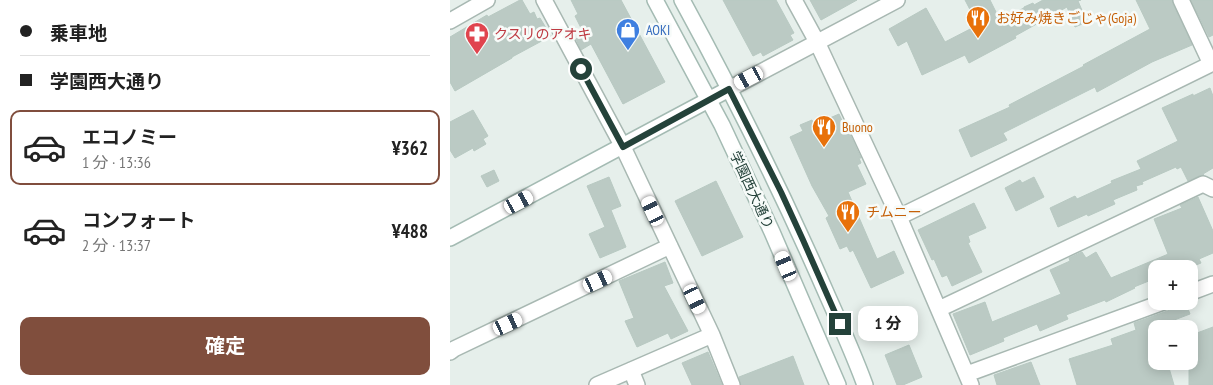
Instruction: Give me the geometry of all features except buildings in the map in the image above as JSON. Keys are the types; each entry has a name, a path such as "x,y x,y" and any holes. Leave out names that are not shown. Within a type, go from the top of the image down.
{"street":[{"path":"450,21 487,0"},
{"path":"544,0 623,147 712,335 732,385"},
{"name":"学園西大通り","path":"655,0 709,100 772,232 838,385"},
{"name":"学園西大通り","path":"682,0 773,176 803,240 865,385"},
{"path":"794,0 817,42 899,217 969,380 1148,308"},
{"path":"450,238 896,0"},
{"path":"899,217 1212,64 1181,0"},
{"path":"939,309 1203,184 1213,189"},
{"path":"450,352 670,246"},
{"path":"1198,290 1213,284"},
{"path":"597,385 712,335"},
{"path":"631,370 637,385"}],"place":[{"name":"お好み焼きごじゃ(Goja)","path":"978,39"},
{"name":"AOKI","path":"628,51"},
{"name":"クスリのアオキ","path":"477,55"},
{"name":"Buono","path":"824,148"},
{"name":"チムニー","path":"848,233"}],"route":[{"path":"581,69 623,147 729,89 781,192 840,324"}]}
